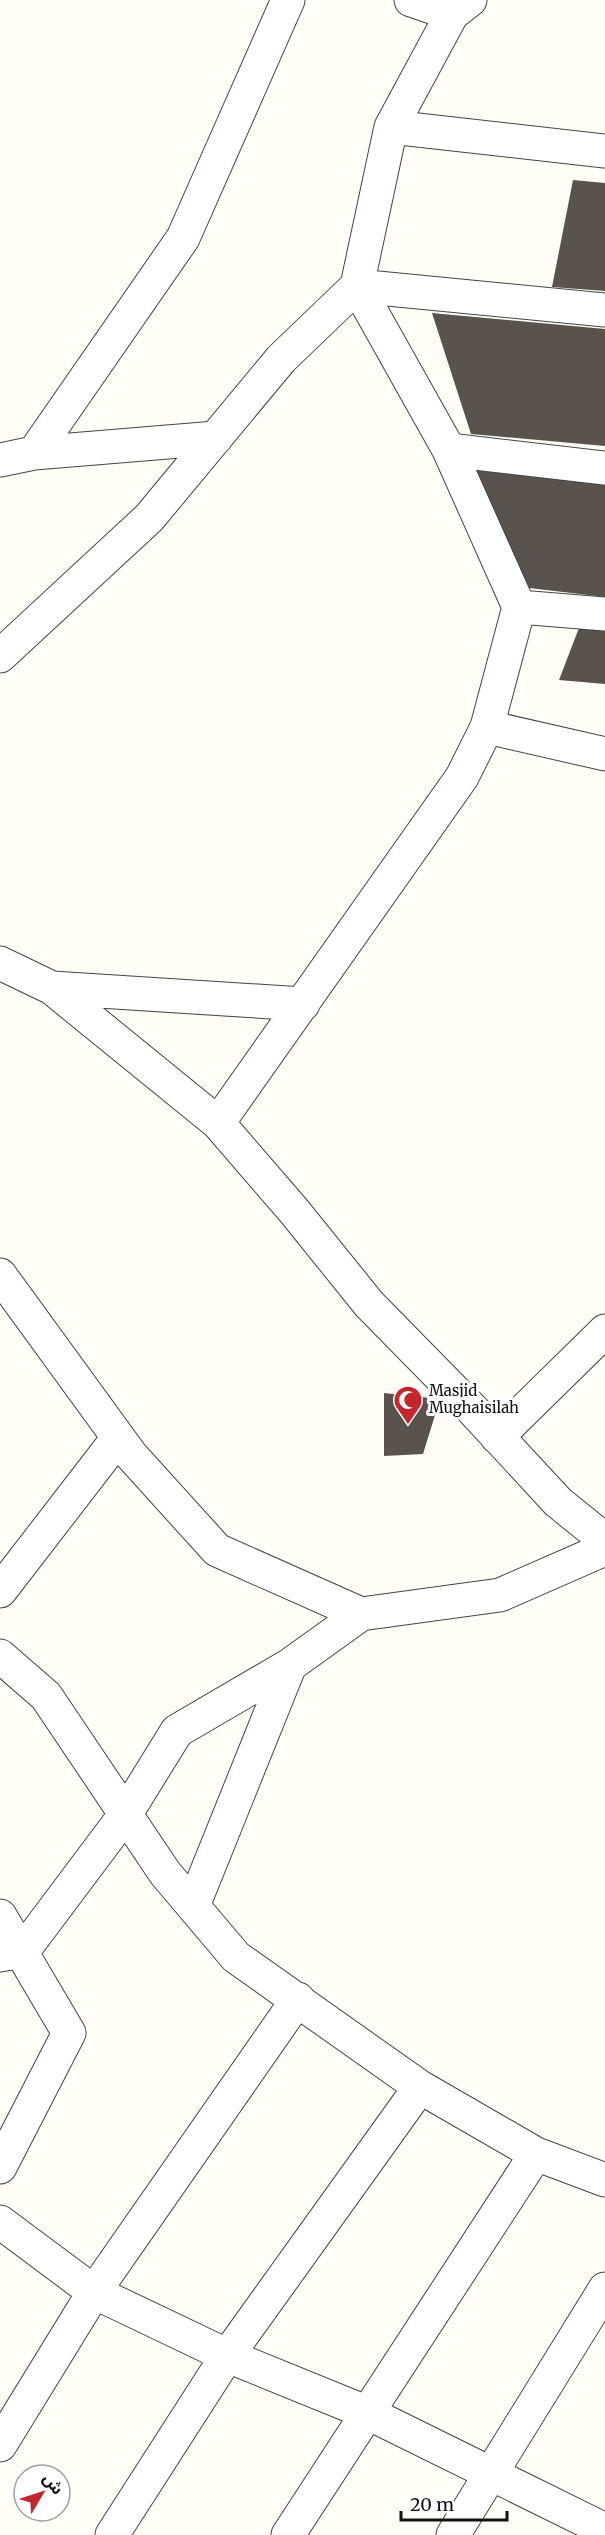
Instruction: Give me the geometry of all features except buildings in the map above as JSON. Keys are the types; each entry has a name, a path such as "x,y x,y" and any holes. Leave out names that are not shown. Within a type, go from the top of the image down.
{"street":[{"path":"34,453 183,238 288,0"},
{"path":"0,656 148,518 281,359 357,286 391,127 461,7 411,0"},
{"path":"391,127 605,152"},
{"path":"357,286 605,310"},
{"path":"218,1123 462,777 487,728 519,607 449,450 357,286"},
{"path":"0,460 34,453 216,438"},
{"path":"449,450 605,468"},
{"path":"519,607 605,614"},
{"path":"487,728 605,753"},
{"path":"0,963 52,988 218,1123 294,1211 369,1304 558,1502 605,1540"},
{"path":"52,988 303,1004"},
{"path":"0,1275 131,1455 217,1550 361,1614"},
{"path":"497,1437 605,1331"},
{"path":"0,1591 118,1438"},
{"path":"11,1953 125,1815 177,1731 290,1665 361,1614 500,1595 605,1549"},
{"path":"0,1656 46,1696 165,1873 236,1957 420,2087 536,2154 605,2180"},
{"path":"193,1906 290,1665"},
{"path":"0,1916 11,1953 69,2033 0,2167"},
{"path":"0,2445 94,2292 298,1999"},
{"path":"112,2535 228,2356 420,2087"},
{"path":"288,2535 536,2154"},
{"path":"0,2222 94,2292 228,2356 368,2413 605,2530"},
{"path":"453,2535 605,2289"}],"place":[{"name":"Masjid Mughaisilah","path":"408,1426"}]}
